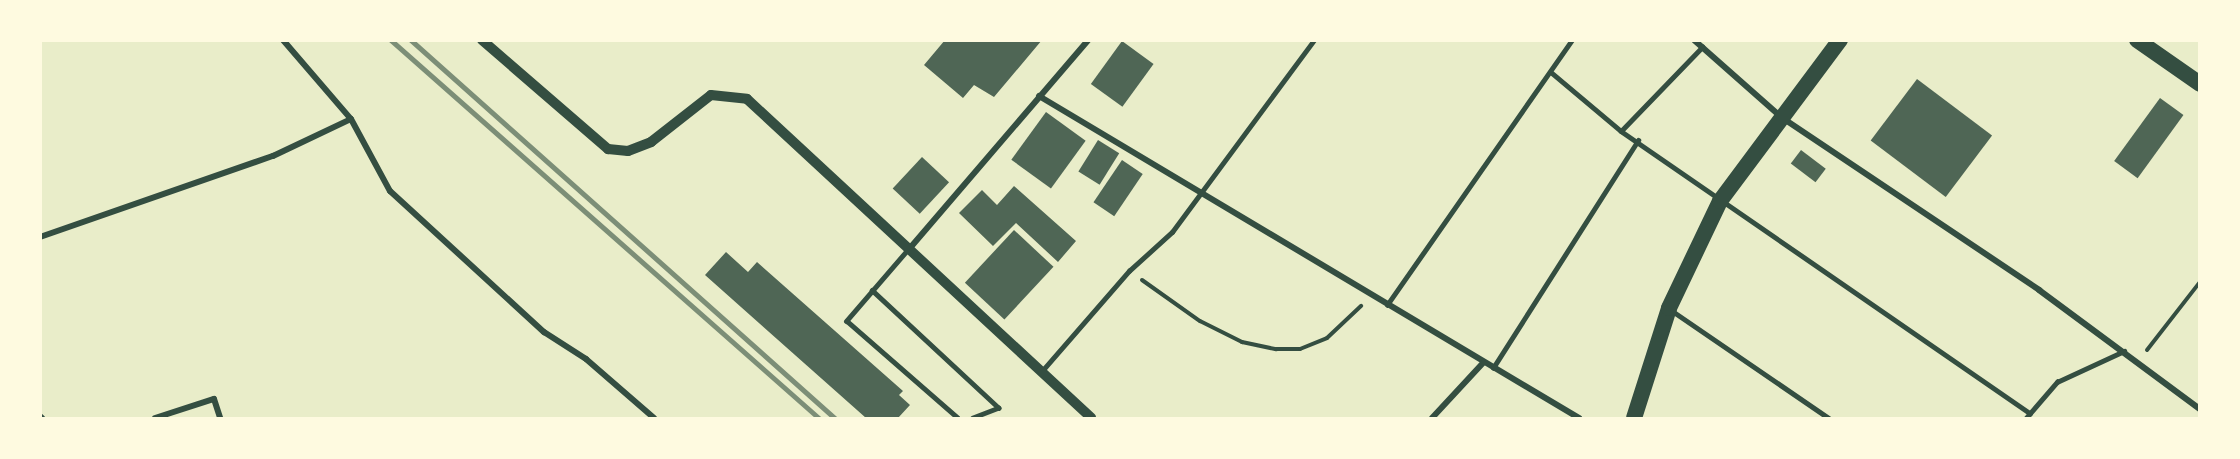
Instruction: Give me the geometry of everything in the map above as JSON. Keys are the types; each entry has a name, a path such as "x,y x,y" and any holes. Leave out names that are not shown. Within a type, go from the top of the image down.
{"highway":[{"path":"1634,418 1669,308 1720,201 1840,40"},
{"path":"2137,40 2199,84"}],"street":[{"path":"283,40 351,120 390,191 544,332 586,359 654,418"},
{"path":"482,40 608,149 628,151 651,142 711,95 747,99 1091,418"},
{"path":"910,248 1088,40"},
{"path":"1694,40 1781,117 2124,351 2199,409"},
{"path":"1039,96 1493,369 1579,418"},
{"path":"40,237 273,156 351,120"},
{"path":"1432,418 1483,363"},
{"path":"155,418 213,399 220,418"}],"lane":[{"path":"1041,372 1129,271 1172,232 1314,40"},
{"path":"1387,305 1552,73 1572,40"},
{"path":"1621,131 1701,47"},
{"path":"1552,73 1621,131 1638,140 1720,201 2030,413"},
{"path":"1493,369 1638,140"},
{"path":"910,248 847,321 958,418"},
{"path":"872,290 999,408 974,418"},
{"path":"1669,308 1828,418"},
{"path":"2026,418 2057,382 2124,351"}],"path":[{"path":"1129,271 1200,321 1242,342 1276,349 1300,349 1327,338 1371,295"},
{"path":"2138,361 2199,282"}],"building":[{"path":"945,40 1042,40 994,97 974,85 963,98 924,65"},
{"path":"1122,41 1154,64 1122,107 1091,84"},
{"path":"1917,79 1992,136 1946,197 1871,140"},
{"path":"2160,98 2183,115 2138,178 2114,161"},
{"path":"1046,112 1086,141 1051,189 1011,160"},
{"path":"1098,140 1119,153 1100,185 1078,171"},
{"path":"1801,150 1826,169 1816,182 1791,164"},
{"path":"922,157 949,182 920,214 893,188"},
{"path":"1122,160 1143,174 1114,216 1093,202"},
{"path":"1014,186 1076,241 1058,262 1016,223 993,246 959,213 982,190 997,205"},
{"path":"1014,230 1053,267 1004,319 965,283"},
{"path":"726,252 748,272 757,262 903,391 899,395 910,405 898,418 866,418 705,275"}],"railway":[{"path":"391,40 819,418"},
{"path":"411,40 835,418"}]}
